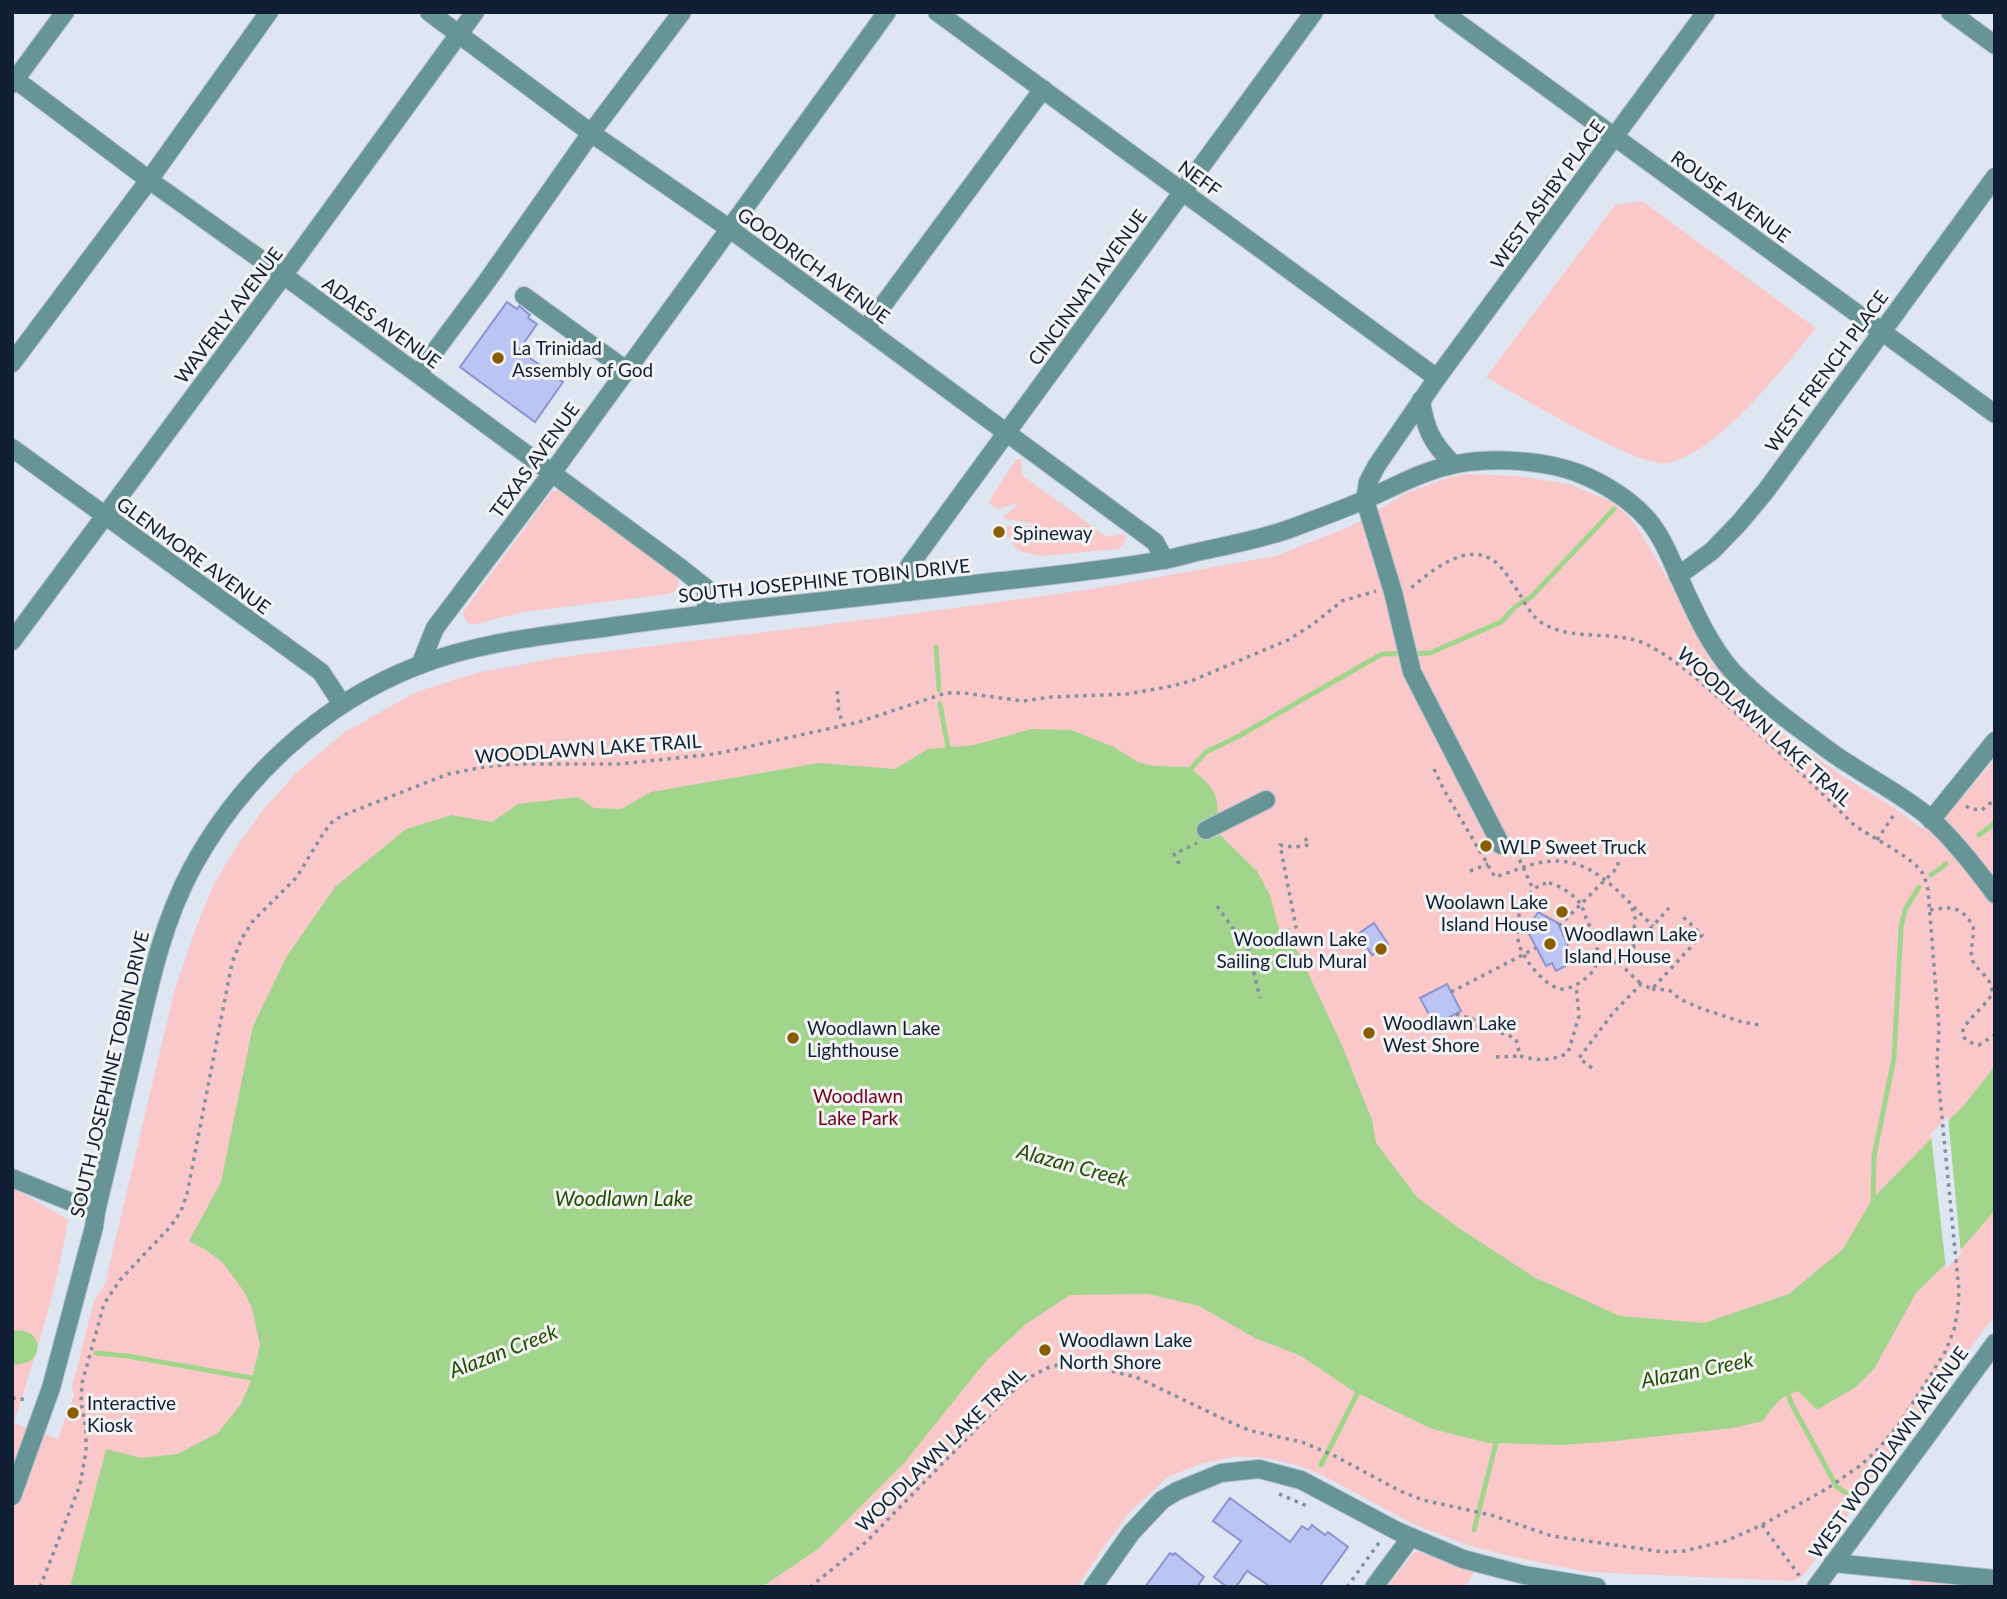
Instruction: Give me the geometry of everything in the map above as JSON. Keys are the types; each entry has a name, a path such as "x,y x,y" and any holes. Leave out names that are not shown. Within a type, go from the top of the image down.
{"street":[{"path":"13,80 65,12"},
{"path":"12,363 149,180 269,12"},
{"name":"GOODRICH AVENUE","path":"429,12 1155,541 1166,560"},
{"name":"WAVERLY AVENUE","path":"12,641 475,12"},
{"path":"418,374 591,132 682,12"},
{"name":"TEXAS AVENUE","path":"420,664 435,628 552,473 887,12"},
{"name":"NEFF","path":"937,12 1437,377"},
{"name":"CINCINNATI AVENUE","path":"909,592 908,566 1314,12"},
{"name":"ROUSE AVENUE","path":"1443,12 1995,414"},
{"name":"WEST ASHBY PLACE","path":"1365,500 1368,482 1377,465 1437,377 1706,12"},
{"path":"1950,12 1995,45"},
{"name":"ADAES AVENUE","path":"13,80 284,275 706,588 706,614"},
{"path":"866,328 1043,89"},
{"name":"WEST FRENCH PLACE","path":"1678,576 1712,551 1740,522 1995,177"},
{"path":"524,296 626,370"},
{"path":"1421,400 1429,435 1453,464"},
{"name":"GLENMORE AVENUE","path":"12,448 321,672 342,704"},
{"name":"SOUTH JOSEPHINE TOBIN DRIVE","path":"12,1496 37,1404 68,1328 157,955 171,911 190,872 213,832 239,797 268,766 342,704 420,664 476,648 549,635 1166,560 1289,530 1365,500 1422,473 1453,464 1520,461 1554,466 1590,478 1623,498 1651,524 1711,640 1740,679 1766,704 1842,761 1905,799 1931,820 1970,861 1995,894"},
{"path":"1365,500 1394,596 1412,672 1507,844"},
{"path":"1931,820 1995,741"},
{"path":"1208,829 1266,800"},
{"path":"12,1178 95,1220"},
{"name":"WEST WOODLAWN AVENUE","path":"1808,1582 1833,1563 1995,1343"},
{"path":"1093,1587 1131,1532 1162,1500 1221,1473 1259,1469 1301,1480 1411,1537 1463,1559 1524,1575 1597,1587"},
{"path":"1374,1587 1411,1537"},
{"path":"1833,1563 1993,1576"}],"path":[{"name":"WOODLAWN LAKE TRAIL","path":"40,1587 80,1485 86,1451 86,1429 81,1402 82,1383 101,1314 110,1293 171,1226 187,1194 232,963 242,938 253,921 296,878 331,823 341,816 448,774 489,766 619,764 715,754 843,726 946,693 1023,701 1127,694 1167,687 1191,681 1288,640 1342,601 1376,592 1394,596 1408,591 1438,567 1452,559 1471,554 1486,557 1498,565 1543,624 1557,630 1621,637 1645,643 1687,670 1756,731 1852,823 1913,863 1922,872 1928,890 1930,910 1938,1010 1939,1087 1959,1290 1958,1310 1954,1331 1935,1369 1900,1423 1861,1465 1828,1488 1762,1525 1702,1548 1664,1552 1552,1536 1491,1515 1423,1500 1335,1456 1302,1442 1252,1431 1234,1424 1136,1377 1091,1363 1065,1363 1047,1368 1017,1387 866,1542 810,1587"},
{"path":"837,691 839,699 836,704 843,726"},
{"path":"1434,769 1495,877 1544,862 1584,865 1605,880 1653,926"},
{"path":"1962,802 1971,809 1982,810 1995,799"},
{"path":"1877,841 1895,813"},
{"path":"1179,864 1174,854 1214,834 1208,829"},
{"path":"1248,949 1296,927 1280,845 1309,845 1305,838"},
{"path":"1507,844 1523,868 1533,890"},
{"path":"1559,926 1618,867 1618,863"},
{"path":"1470,871 1488,864"},
{"path":"1540,884 1559,885 1581,904 1597,946 1597,961 1588,977 1576,985 1564,989 1552,986 1533,969 1519,945 1517,931 1523,903 1540,884"},
{"path":"1217,906 1248,949 1260,998"},
{"path":"1631,906 1635,918 1632,948"},
{"path":"1930,910 1948,907 1962,911 1973,926 1972,959 1991,983 1992,993 1962,1032 1970,1042 1979,1045 1995,1035"},
{"path":"1619,963 1669,908"},
{"path":"1652,989 1702,935 1680,914"},
{"path":"1451,992 1536,948"},
{"path":"1597,961 1619,963 1642,984 1652,989 1669,990 1680,999 1700,1008 1759,1025"},
{"path":"1579,1058 1613,1013 1642,984"},
{"path":"1568,1053 1579,1016 1576,985"},
{"path":"1456,1014 1473,1019 1476,1026 1516,1039 1520,1056"},
{"path":"1496,1058 1520,1056 1534,1060 1557,1058 1568,1053 1592,1068"},
{"path":"12,1398 37,1404"},
{"path":"1269,1490 1313,1508"},
{"path":"1762,1525 1808,1582"},
{"path":"1347,1587 1383,1536"},
{"path":"1369,1538 1398,1556"}],"green space":[{"path":"1642,201 1816,328 1768,385 1728,426 1687,456 1668,463 1653,462 1631,455 1550,414 1486,377 1615,205"},
{"path":"1021,458 1022,475 1107,537 1125,534 1126,540 1122,546 1118,549 1041,556 1019,551 1004,531 1008,526 1031,526 1031,523 1004,519 1016,503 999,509 989,504 1015,461"},
{"name":"Woodlawn Lake Park","path":"1466,474 1517,476 1569,484 1611,501 1639,530 1711,662 1732,686 1771,725 1923,829 1955,806 1995,759 1995,1315 1803,1576 1794,1581 1587,1572 1522,1559 1470,1546 1415,1525 1324,1476 1296,1465 1260,1457 1235,1457 1200,1464 1168,1477 1130,1512 1077,1587 12,1587 12,1187 68,1220 52,1297 14,1423 58,1439 74,1395 72,1387 94,1301 105,1284 174,992 197,925 214,884 262,811 298,771 345,732 416,692 476,673 561,657 1086,590 1275,556 1349,527 1406,493"},
{"path":"557,490 674,574 678,581 677,589 668,594 523,612 471,625 463,612 552,491"},
{"path":"1414,1552 1474,1573 1465,1587 1387,1587"},
{"path":"1911,1578 1995,1587 1910,1587"}],"water":[{"name":"Woodlawn Lake","path":"1031,729 1071,730 1114,747 1138,762 1155,766 1189,767 1207,783 1215,794 1218,808 1217,817 1203,824 1211,839 1220,835 1257,871 1270,895 1279,929 1298,952 1341,1043 1372,1120 1376,1143 1417,1197 1534,1277 1620,1316 1704,1323 1789,1294 1843,1249 1873,1198 1965,1104 1995,1066 1995,1210 1965,1245 1916,1293 1874,1369 1856,1387 1817,1410 1798,1391 1778,1402 1763,1421 1733,1428 1562,1445 1488,1443 1432,1429 1353,1391 1301,1356 1255,1338 1199,1306 1148,1294 1070,1295 1026,1324 986,1361 904,1463 818,1549 762,1587 70,1587 106,1449 141,1458 177,1454 218,1433 241,1404 252,1378 260,1345 252,1308 243,1290 223,1263 189,1241 221,1182 253,1026 287,956 335,887 406,829 452,815 492,822 518,804 578,797 594,808 621,809 651,792 819,763 895,769 928,749 974,745"}],"pier":[{"path":"1948,1116 1961,1254 1946,1269 1931,1134"}],"building":[{"name":"La Trinidad Assembly of God","path":"507,302 517,309 519,306 530,315 528,318 537,324 519,350 563,382 535,422 460,367"},
{"name":"Woodlawn Lake Island House","path":"1538,912 1558,923 1571,953 1567,955 1571,963 1556,971 1552,963 1546,966 1527,930"},
{"path":"1374,923 1388,944 1372,955 1358,934"},
{"path":"1447,984 1461,1011 1435,1025 1420,998"},
{"path":"1230,1498 1290,1542 1302,1526 1308,1530 1312,1525 1325,1535 1328,1532 1348,1547 1319,1587 1271,1587 1247,1571 1236,1587 1227,1587 1214,1577 1241,1541 1213,1521"},
{"path":"1170,1553 1175,1553 1204,1577 1197,1587 1145,1587"}],"waterway":[{"path":"1188,772 1206,752 1382,654 1430,653 1501,622 1515,607 1532,596 1614,509"},
{"path":"936,647 939,690"},
{"path":"940,704 948,747"},
{"path":"1979,835 1995,823"},
{"path":"1931,875 1946,864"},
{"path":"1873,1206 1874,1156 1894,1058 1901,928 1905,910 1919,887"},
{"name":"Alazan Creek","path":"12,1348 21,1347"},
{"name":"Alazan Creek","path":"96,1353 252,1378"},
{"path":"1787,1389 1791,1403 1837,1487 1854,1498"},
{"path":"1321,1465 1359,1390"},
{"path":"1474,1530 1497,1439"}],"place":[{"name":"La Trinidad Assembly of God","path":"498,358"},
{"name":"Spineway","path":"999,532"},
{"name":"WLP Sweet Truck","path":"1486,846"},
{"name":"Woolawn Lake Island House","path":"1562,912"},
{"name":"Woodlawn Lake Island House","path":"1550,944"},
{"name":"Woodlawn Lake Sailing Club Mural","path":"1381,949"},
{"name":"Woodlawn Lake West Shore","path":"1369,1033"},
{"name":"Woodlawn Lake Lighthouse","path":"793,1038"},
{"name":"Woodlawn Lake North Shore","path":"1045,1350"},
{"name":"Interactive Kiosk","path":"73,1413"}]}
